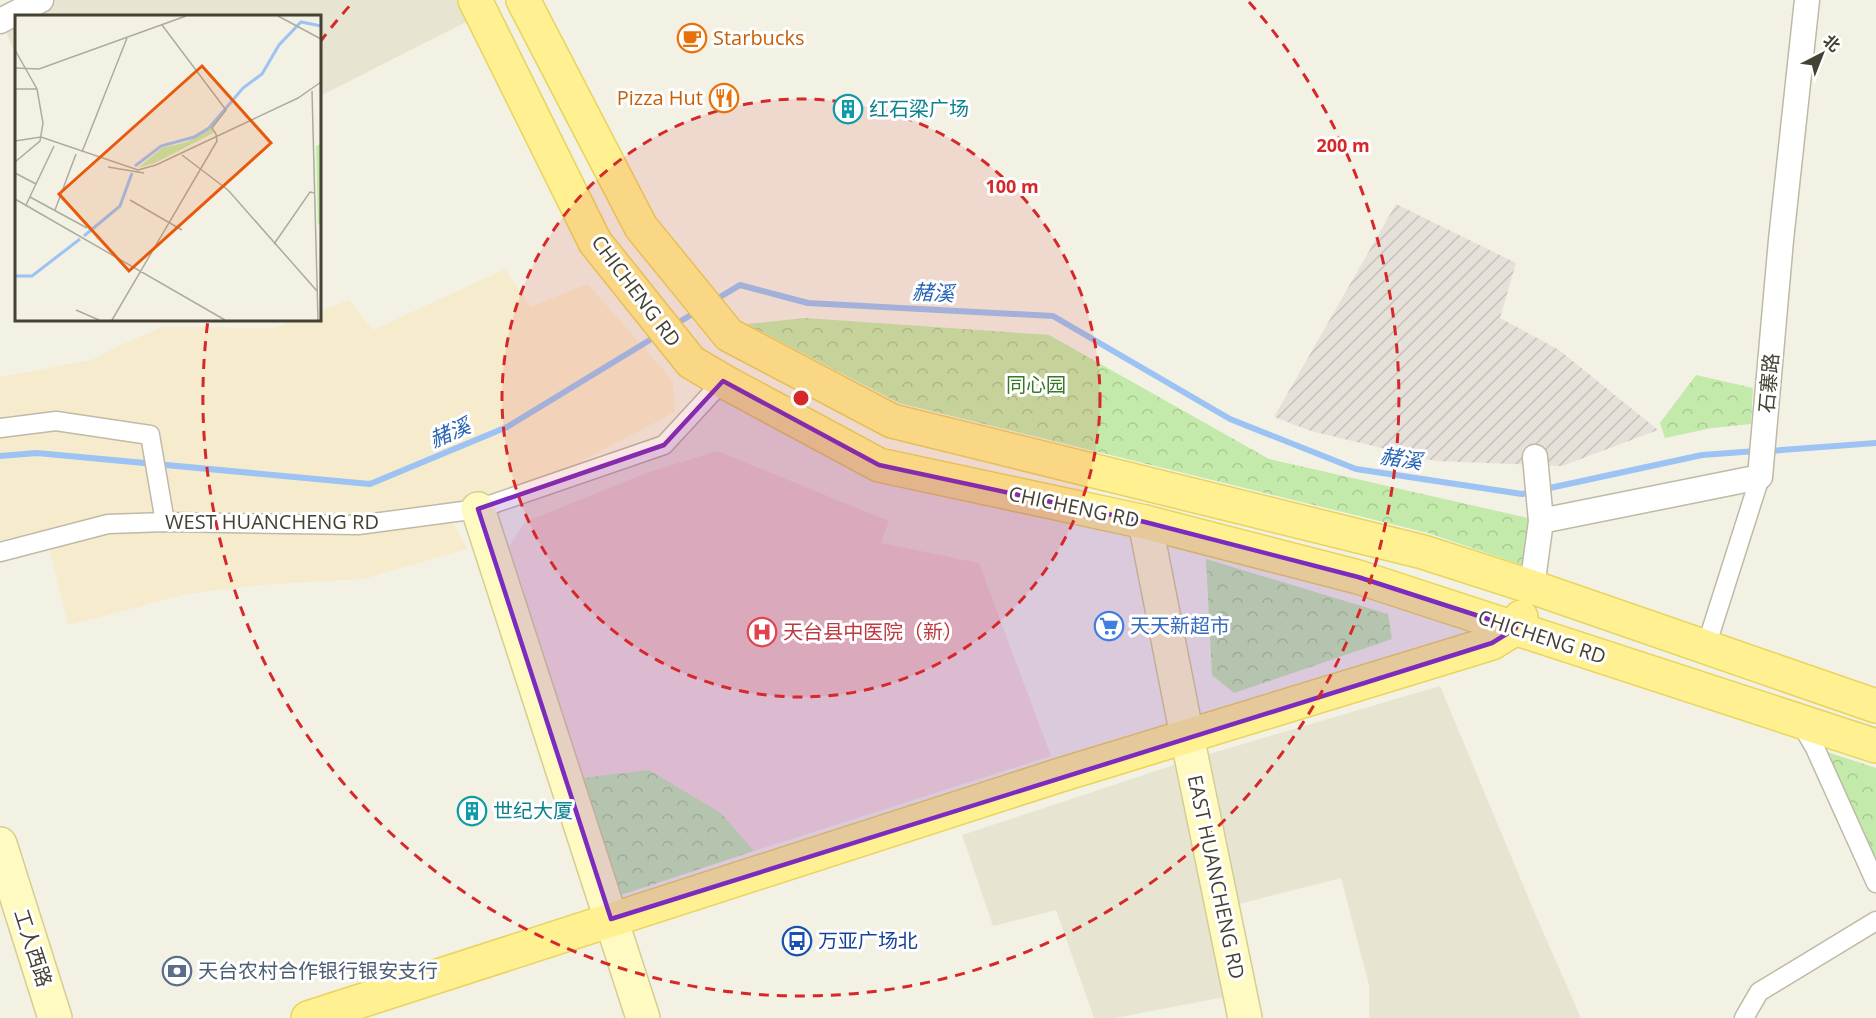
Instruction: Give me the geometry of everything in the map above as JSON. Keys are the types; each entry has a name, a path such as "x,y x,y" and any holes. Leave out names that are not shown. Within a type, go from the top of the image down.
{"main road":[{"name":"CHICHENG RD","path":"475,0 595,242 691,362 879,465 1145,522 1358,577 1876,746"},
{"name":"CHICHENG RD","path":"523,0 641,227 729,335 891,421 1423,552 1532,587 1876,706"},
{"path":"478,509 643,1018"},
{"name":"EAST HUANCHENG RD","path":"1145,522 1245,1018"},
{"path":"308,1018 1187,736 1492,643 1516,628 1532,587"},
{"name":"工人西路","path":"0,844 55,1018"}],"street":[{"path":"0,21 41,0"},
{"name":"石寨路","path":"1760,477 1781,240 1807,0"},
{"name":"WEST HUANCHENG RD","path":"0,552 108,524 165,522 358,525 478,509 664,446 723,381"},
{"path":"0,428 56,421 150,435 165,522"},
{"path":"1532,587 1541,521 1535,457"},
{"path":"1541,521 1760,477 1711,630"},
{"path":"1799,721 1815,748 1876,884"},
{"path":"1744,1018 1759,992 1876,921"}],"highlighted area":[{"path":"723,381 879,465 1145,522 1358,577 1516,628 1492,643 611,919 478,509 664,445"}],"shaded area":[{"path":"40,0 475,0 482,14 321,95 321,15 15,15 15,53 1,21"},
{"path":"1396,204 1516,263 1500,318 1559,350 1658,430 1562,466 1435,461 1311,431 1274,417"},
{"path":"505,269 530,307 588,284 673,381 675,412 519,494 452,520 467,549 363,579 259,585 188,594 68,625 48,542 0,548 0,377 92,360 162,327 275,328 294,321 321,321 321,311 349,300 373,330"},
{"name":"天台县中医院（新）","path":"717,451 889,521 881,543 979,563 1051,756 754,851 721,813 566,780 499,562 525,522 646,473"},
{"path":"1440,686 1581,1018 1369,1018 1369,985 1341,878 1223,908 1240,994 1115,1018 1094,1018 1056,910 993,926 962,835 1192,759"}],"green space":[{"name":"同心园","path":"805,318 1049,335 1269,459 1541,521 1534,569 1428,533 899,403 747,324"},
{"path":"1696,375 1753,388 1751,424 1712,428 1665,438 1660,423"},
{"path":"1206,559 1388,614 1392,639 1234,693 1212,675"},
{"path":"1815,748 1876,768 1876,868"},
{"path":"649,770 721,813 754,851 606,900 566,780"}],"waterway":[{"name":"赭溪","path":"715,300 740,285 808,303 1053,316 1230,419 1356,469 1522,494 1532,492"},
{"name":"赭溪","path":"674,325 696,312"},
{"name":"赭溪","path":"0,456 37,453 370,484 507,427 658,335"},
{"name":"赭溪","path":"1769,451 1876,443"},
{"name":"赭溪","path":"1545,489 1702,455 1756,451"}],"place":[{"name":"Starbucks","path":"692,38"},
{"name":"Pizza Hut","path":"724,98"},
{"name":"红石梁广场","path":"848,109"},
{"name":"天天新超市","path":"1109,626"},
{"name":"天台县中医院（新）","path":"762,632"},
{"name":"世纪大厦","path":"472,811"},
{"name":"万亚广场北","path":"797,941"},
{"name":"天台农村合作银行银安支行","path":"177,971"}]}
